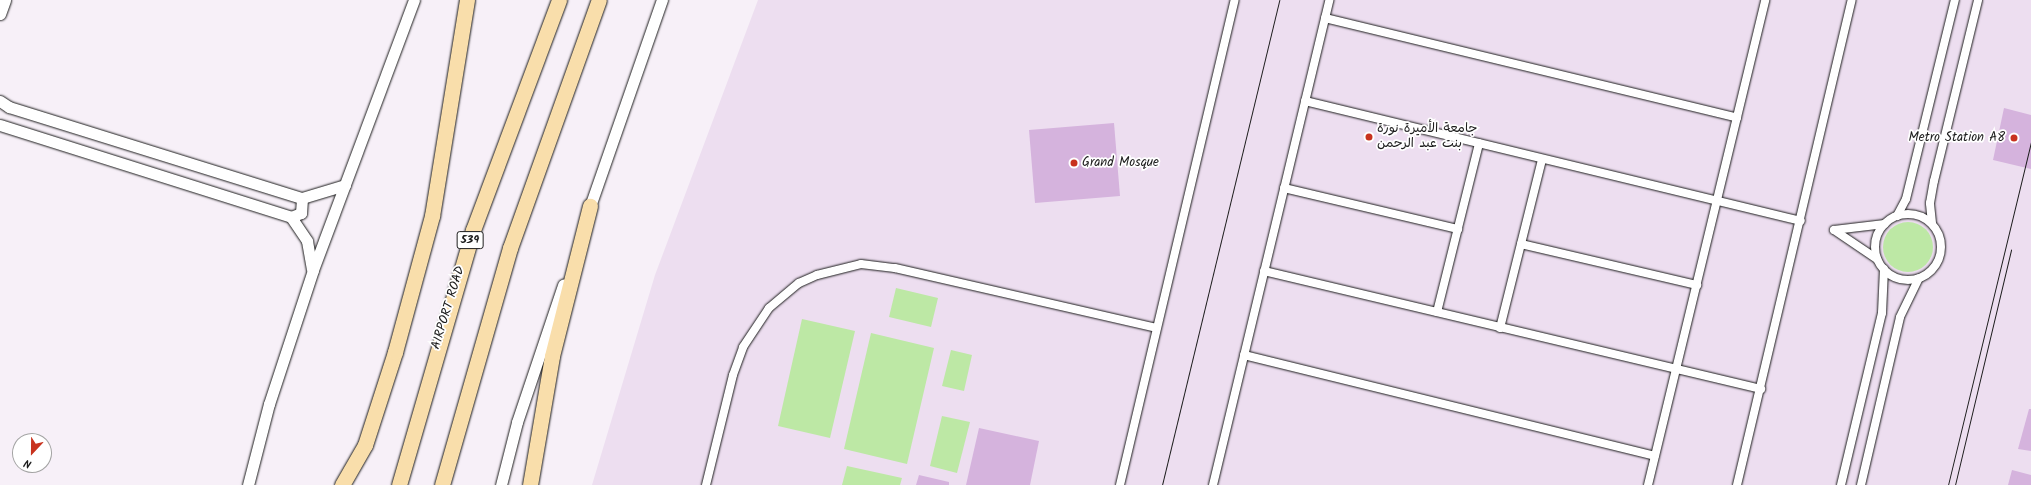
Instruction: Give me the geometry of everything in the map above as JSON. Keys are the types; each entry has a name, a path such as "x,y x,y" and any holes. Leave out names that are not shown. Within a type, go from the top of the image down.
{"highway":[{"path":"342,485 367,438 395,352 432,216 467,0"},
{"name":"AIRPORT ROAD","path":"399,485 473,230 559,0"},
{"path":"442,485 510,248 599,0"},
{"path":"530,485 552,356 590,206"},
{"path":"451,485 465,404"}],"main road":[{"path":"0,14 5,0"},
{"path":"248,485 269,404 313,270 414,0"},
{"path":"501,485 517,422 662,0"},
{"path":"0,101 9,107 302,198 345,185"},
{"path":"0,125 291,217 302,213 302,198"},
{"path":"291,217 307,241 313,270"}],"street":[{"path":"1120,485 1235,0"},
{"path":"1213,485 1329,0"},
{"path":"1648,485 1765,0"},
{"path":"1737,485 1801,221 1852,0"},
{"path":"1897,216 1906,199 1955,0"},
{"path":"1861,485 1900,317 1919,278 1935,267 1942,250 1939,236 1932,223 1930,203 1978,0"},
{"path":"1325,18 1737,118"},
{"path":"1305,101 1717,202 1801,221"},
{"path":"1437,312 1479,143"},
{"path":"1500,328 1542,159"},
{"path":"1284,188 1458,229"},
{"path":"1919,278 1900,279 1884,269 1877,259 1834,230 1884,224 1897,216 1916,215 1932,223"},
{"path":"1877,259 1876,240 1884,224"},
{"path":"1521,244 1696,285"},
{"path":"706,485 733,375 743,347 769,308 799,283 817,275 861,264 895,268 1156,328"},
{"path":"1841,485 1882,313 1884,269"},
{"path":"1264,271 1761,389"},
{"path":"1244,356 1655,456"}],"shaded area":[{"name":"جامعة الأميرة نورة بنت عبد الرحمن","path":"758,0 2031,0 2031,485 592,485 655,275"}],"green space":[{"path":"1908,222 1917,224 1928,233 1933,247 1931,256 1922,267 1908,272 1899,270 1888,261 1883,247 1885,238 1894,227"},
{"path":"896,288 938,298 931,327 889,317"},
{"path":"802,319 855,331 830,438 778,426"},
{"path":"871,333 934,348 907,464 844,449"},
{"path":"951,350 972,355 964,391 942,386"},
{"path":"942,416 970,422 957,473 930,466"},
{"path":"847,466 902,478 900,485 842,485"}],"building":[{"name":"Metro Station A8","path":"2004,108 2031,115 2031,169 1993,160"},
{"name":"Grand Mosque","path":"1114,123 1120,196 1035,203 1029,130"},
{"path":"2029,409 2031,409 2031,451 2018,449"},
{"path":"979,428 1039,441 1030,485 966,485"},
{"path":"2012,470 2031,475 2031,485 2008,485"},
{"path":"919,475 949,482 949,485 916,485"}],"tram line":[{"path":"1162,485 1279,0"},
{"path":"1948,485 2031,141"},
{"path":"1955,485 2011,250"}],"place":[{"name":"جامعة الأميرة نورة بنت عبد الرحمن","path":"1369,137"},
{"name":"Metro Station A8","path":"2014,138"},
{"name":"Grand Mosque","path":"1074,163"}]}
